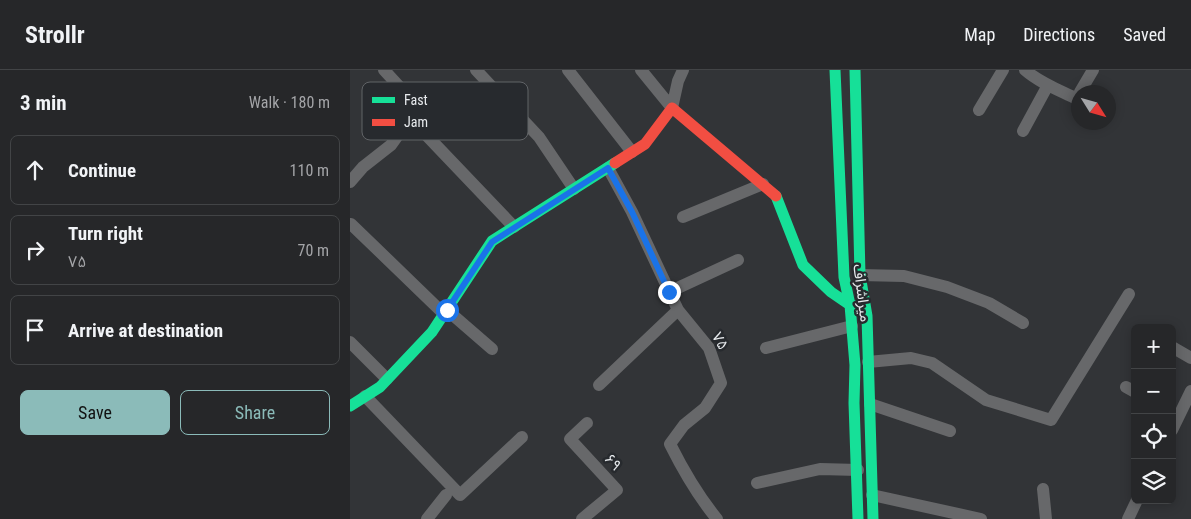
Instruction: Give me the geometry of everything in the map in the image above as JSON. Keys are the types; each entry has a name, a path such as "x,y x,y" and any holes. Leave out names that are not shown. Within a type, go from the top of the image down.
{"street":[{"path":"384,70 395,82"},
{"path":"476,70 487,82"},
{"path":"568,70 632,152"},
{"path":"641,70 672,108 776,195 803,265 832,292 850,305 865,308"},
{"path":"350,406 380,387 432,332 492,242 646,144 672,108 678,81 683,70"},
{"name":"میراشراف","path":"835,70 844,277 850,305 855,364 854,402 858,470 858,519"},
{"name":"میراشراف","path":"855,70 860,275 865,308 868,362 873,519"},
{"path":"979,110 1003,70"},
{"path":"1025,70 1048,86 1071,96"},
{"path":"1084,85 1093,70"},
{"path":"1024,130 1048,86"},
{"path":"528,125 540,138 574,189"},
{"path":"350,182 363,167 391,145 395,140"},
{"path":"431,140 514,228"},
{"name":"۷۵","path":"608,168 632,212 678,310 709,348 721,383 705,408 684,425 670,444 691,483 717,519"},
{"path":"683,217 763,184"},
{"path":"352,224 446,312 492,349"},
{"path":"669,292 738,260"},
{"path":"860,275 904,276 947,287 989,303 1023,323"},
{"path":"868,362 912,358 932,363 986,400 1051,420 1129,294"},
{"path":"598,385 678,310"},
{"path":"766,348 852,326"},
{"path":"350,342 387,379"},
{"path":"1176,350 1191,358"},
{"path":"1176,411 1191,391"},
{"path":"365,396 460,495 522,437"},
{"path":"870,404 950,431"},
{"name":"۶۹","path":"587,424 570,439 617,490 590,517"},
{"path":"757,483 820,469 858,470"},
{"path":"1042,489 1046,519"},
{"path":"427,519 446,494"},
{"path":"872,495 981,519"},
{"path":"1128,519 1136,504"}],"traffic: fast":[{"path":"835,70 844,277 850,305 855,365 854,403 858,519"},
{"path":"855,70 860,275 867,316 873,519"},
{"path":"350,406 380,387 432,332 492,241 615,163"},
{"path":"776,196 803,265 831,292 850,305 865,308"}],"traffic: jam":[{"path":"615,163 645,144 672,108 776,196"}],"route":[{"path":"447,310 492,242 608,168 632,212 669,292"}]}
